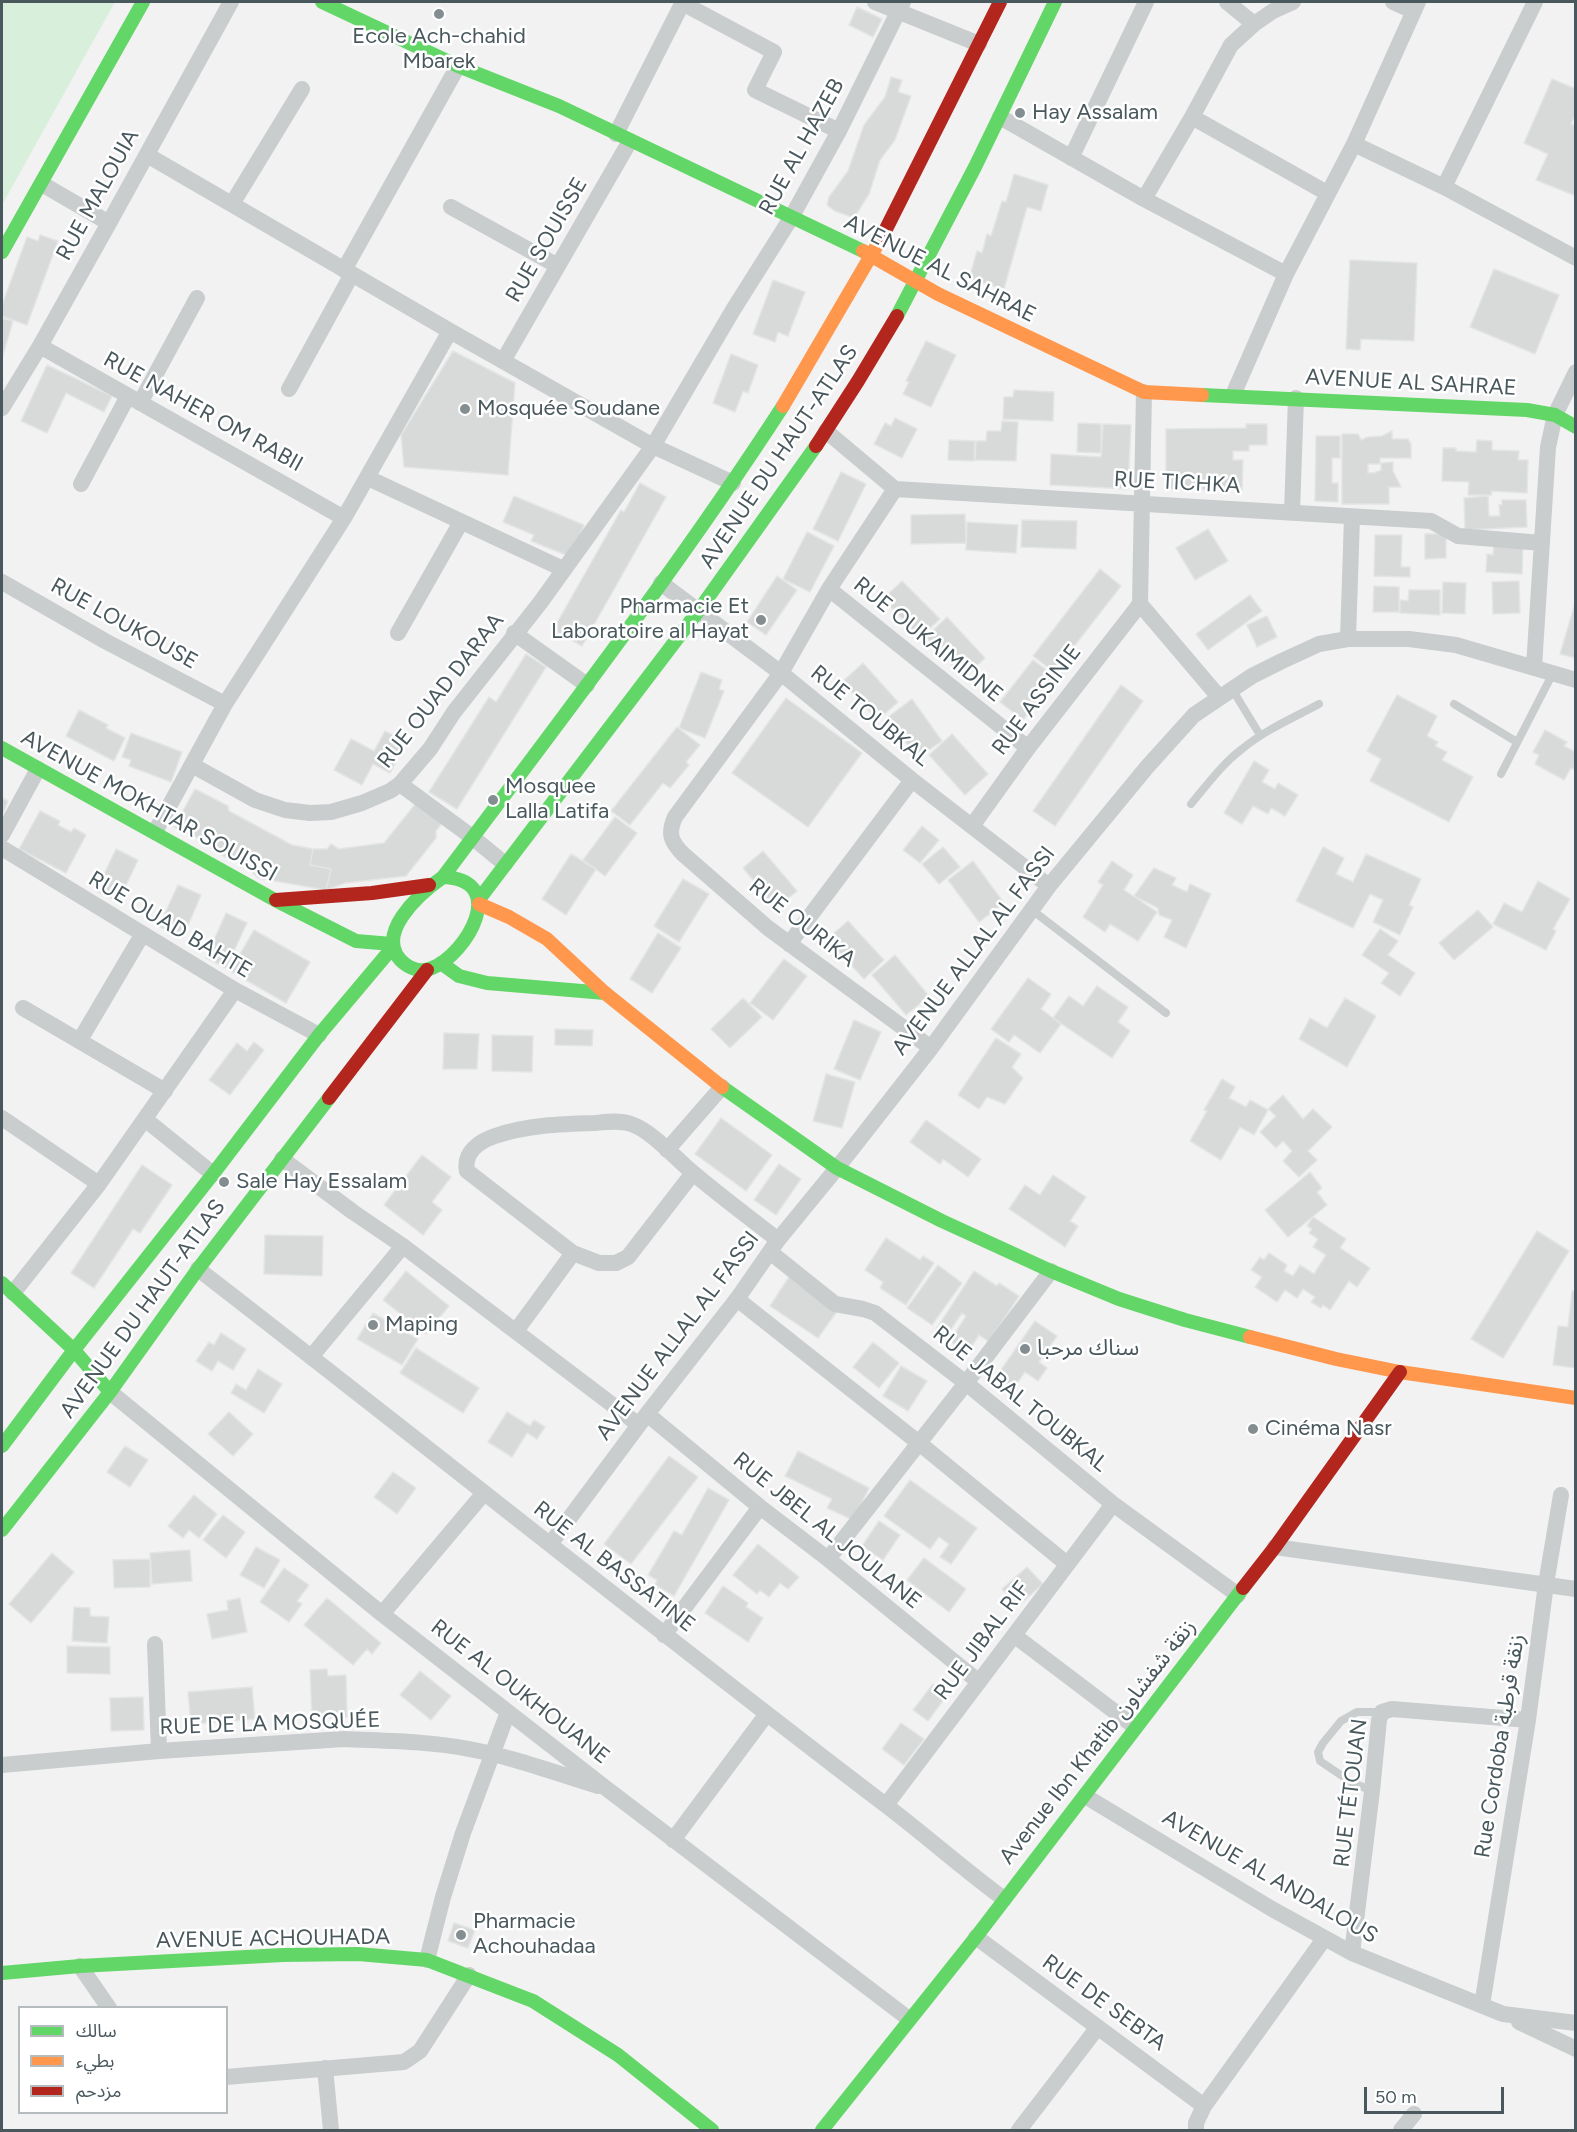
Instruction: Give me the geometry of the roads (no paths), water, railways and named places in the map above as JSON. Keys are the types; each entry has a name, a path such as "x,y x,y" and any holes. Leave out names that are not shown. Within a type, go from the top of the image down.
{"street":[{"path":"2,252 143,2"},
{"name":"RUE MALOUIA","path":"2,405 40,346 110,223 231,2"},
{"name":"AVENUE AL SAHRAE","path":"322,2 458,66 559,106 872,256 938,294 1144,392 1527,410 1555,415 1575,427"},
{"path":"682,2 774,52 755,90 839,131"},
{"name":"RUE SOUISSE","path":"503,362 558,266 623,138 682,2"},
{"path":"875,2 901,7 979,44"},
{"name":"AVENUE DU HAUT-ATLAS","path":"443,877 661,583 733,483 798,384 872,256 1000,2"},
{"name":"AVENUE DU HAUT-ATLAS","path":"479,901 700,611 826,431 917,281 1055,2"},
{"path":"1071,158 1146,2"},
{"path":"1227,2 1254,24"},
{"path":"1144,199 1231,45 1254,24 1293,2"},
{"path":"1233,395 1286,274 1354,144 1415,6 1393,2"},
{"path":"1444,187 1535,2"},
{"name":"RUE AL HAZEB","path":"653,446 733,310 791,218 839,131 901,7"},
{"path":"289,389 348,272 458,66"},
{"path":"232,204 302,89"},
{"path":"1000,117 1144,199 1286,274"},
{"path":"1192,117 1327,193"},
{"path":"1354,144 1444,187 1575,258"},
{"path":"147,155 503,362 653,446 733,483"},
{"path":"42,184 110,223"},
{"path":"451,207 558,266"},
{"path":"81,484 197,298"},
{"path":"155,832 225,704 344,518 450,331"},
{"name":"RUE NAHER OM RABII","path":"40,346 344,518"},
{"path":"1534,667 1548,447 1555,415 1575,372"},
{"path":"1144,392 1140,604 1226,693"},
{"path":"1292,512 1296,398"},
{"path":"781,673 829,589 895,489 826,431"},
{"name":"RUE OUAD DARAA","path":"192,765 255,800 285,810 310,813 331,812 390,792 400,784 430,749 454,712 514,633 540,603 653,446"},
{"path":"368,478 563,569"},
{"name":"RUE TICHKA","path":"895,489 1431,521 1458,536 1542,543"},
{"path":"1348,639 1352,517"},
{"path":"398,633 461,522"},
{"name":"RUE LOUKOUSE","path":"2,582 105,641 225,704"},
{"name":"RUE TOUBKAL","path":"661,583 781,673 912,780 1049,886"},
{"name":"RUE OUKAIMIDNE","path":"829,589 1028,748"},
{"name":"RUE ASSINIE","path":"972,826 1028,748 1140,604"},
{"path":"514,633 587,685"},
{"name":"AVENUE ALLAL AL FASSI","path":"550,1543 737,1299 774,1246 931,1048 1049,886 1154,759 1194,716 1252,676 1302,651 1332,641 1348,639 1430,640 1456,645 1575,680"},
{"name":"RUE OURIKA","path":"781,673 675,817 670,834 674,845 768,928 931,1048"},
{"name":"AVENUE MOKHTAR SOUISSI","path":"2,748 275,900 356,941 392,945"},
{"path":"2,835 38,768"},
{"path":"789,944 912,780"},
{"path":"400,784 505,864"},
{"name":"RUE OUAD BAHTE","path":"2,848 235,990 319,1035"},
{"path":"443,877 460,877 473,886 479,901 474,918 464,938 441,963 427,970 412,969 398,959 392,945 401,918 429,885 443,877"},
{"name":"AVENUE MOKHTAR SOUISSI","path":"275,900 372,893 429,885"},
{"path":"479,901 548,939 605,993 722,1087 837,1168 942,1221 1051,1271 1119,1299 1185,1320 1336,1359 1400,1372 1575,1398"},
{"path":"80,1040 142,935"},
{"name":"AVENUE DU HAUT-ATLAS","path":"2,1446 319,1035 392,945"},
{"path":"441,963 459,976 487,983 605,993"},
{"name":"AVENUE DU HAUT-ATLAS","path":"2,1530 110,1392 198,1269 427,970"},
{"path":"110,1392 74,1350 7,1288 99,1184 235,990"},
{"path":"23,1008 165,1092"},
{"path":"667,1150 722,1087"},
{"path":"2,1118 99,1184"},
{"path":"146,1120 213,1174"},
{"name":"RUE JABAL TOUBKAL","path":"573,1252 467,1171 467,1158 473,1147 489,1138 513,1130 614,1122 628,1122 639,1126 774,1246 835,1304 876,1313 966,1383 1113,1504 1238,1595"},
{"name":"RUE JBEL AL JOULANE","path":"282,1158 516,1331 643,1419 828,1559 979,1682"},
{"path":"516,1331 573,1252 599,1263 622,1261 639,1244 693,1173"},
{"path":"311,1357 403,1246"},
{"name":"RUE AL BASSATINE","path":"198,1269 1004,1899"},
{"path":"828,1559 1051,1271"},
{"path":"737,1299 1067,1564"},
{"name":"Avenue Ibn Khatib زنقة شفشاون","path":"822,2130 976,1937 1275,1547 1400,1372"},
{"name":"RUE AL OUKHOUANE","path":"110,1392 382,1614 673,1840 909,2019"},
{"path":"382,1614 484,1493"},
{"name":"Rue Cordoba زنقة قرطبة","path":"1482,2005 1528,1720 1546,1584 1562,1494"},
{"name":"RUE JIBAL RIF","path":"886,1805 1113,1504"},
{"path":"664,1635 759,1507"},
{"path":"1275,1547 1575,1588"},
{"path":"1015,1636 1135,1727"},
{"path":"155,1644 159,1751"},
{"name":"RUE TÉTOUAN","path":"1352,1953 1379,1720 1382,1712 1392,1709 1528,1720"},
{"path":"427,1960 463,1833 508,1712"},
{"path":"673,1840 766,1715"},
{"name":"RUE DE LA MOSQUÉE","path":"2,1765 159,1751 344,1739 465,1748 607,1789"},
{"name":"AVENUE AL ANDALOUS","path":"1085,1796 1324,1939 1352,1953 1503,2014 1575,2024"},
{"name":"RUE DE SEBTA","path":"976,1937 1204,2106"},
{"path":"1196,2130 1196,2123 1204,2106 1324,1939"},
{"name":"AVENUE ACHOUHADA","path":"2,1973 80,1966 315,1955 398,1956 427,1960 533,2001 618,2055 712,2130"},
{"path":"80,1966 108,2006"},
{"path":"228,2077 404,2062 412,2059 428,2041 469,1975"},
{"path":"1503,2014 1575,2049"},
{"path":"1019,2130 1098,2027"},
{"path":"325,2068 331,2130"},
{"path":"1401,2130 1414,2114"}],"lane":[{"path":"1500,774 1553,673"},
{"path":"1226,693 1260,735"},
{"path":"1191,804 1216,773 1240,750 1260,735 1319,704"},
{"path":"1454,704 1516,742"},
{"path":"1032,910 1166,1013"},
{"path":"1372,1791 1351,1782 1320,1761 1318,1752 1341,1721 1357,1712 1382,1712"}],"place":[{"name":"Ecole Ach-chahid Mbarek","path":"439,14"},
{"name":"Hay Assalam","path":"1020,113"},
{"name":"Mosquée Soudane","path":"465,409"},
{"name":"Pharmacie Et Laboratoire al Hayat","path":"761,620"},
{"name":"Mosquee Lalla Latifa","path":"493,800"},
{"name":"Sale Hay Essalam","path":"224,1182"},
{"name":"Maping","path":"373,1325"},
{"name":"سناك مرحبا","path":"1025,1349"},
{"name":"Cinéma Nasr","path":"1253,1429"},
{"name":"Pharmacie Achouhadaa","path":"461,1935"}]}
